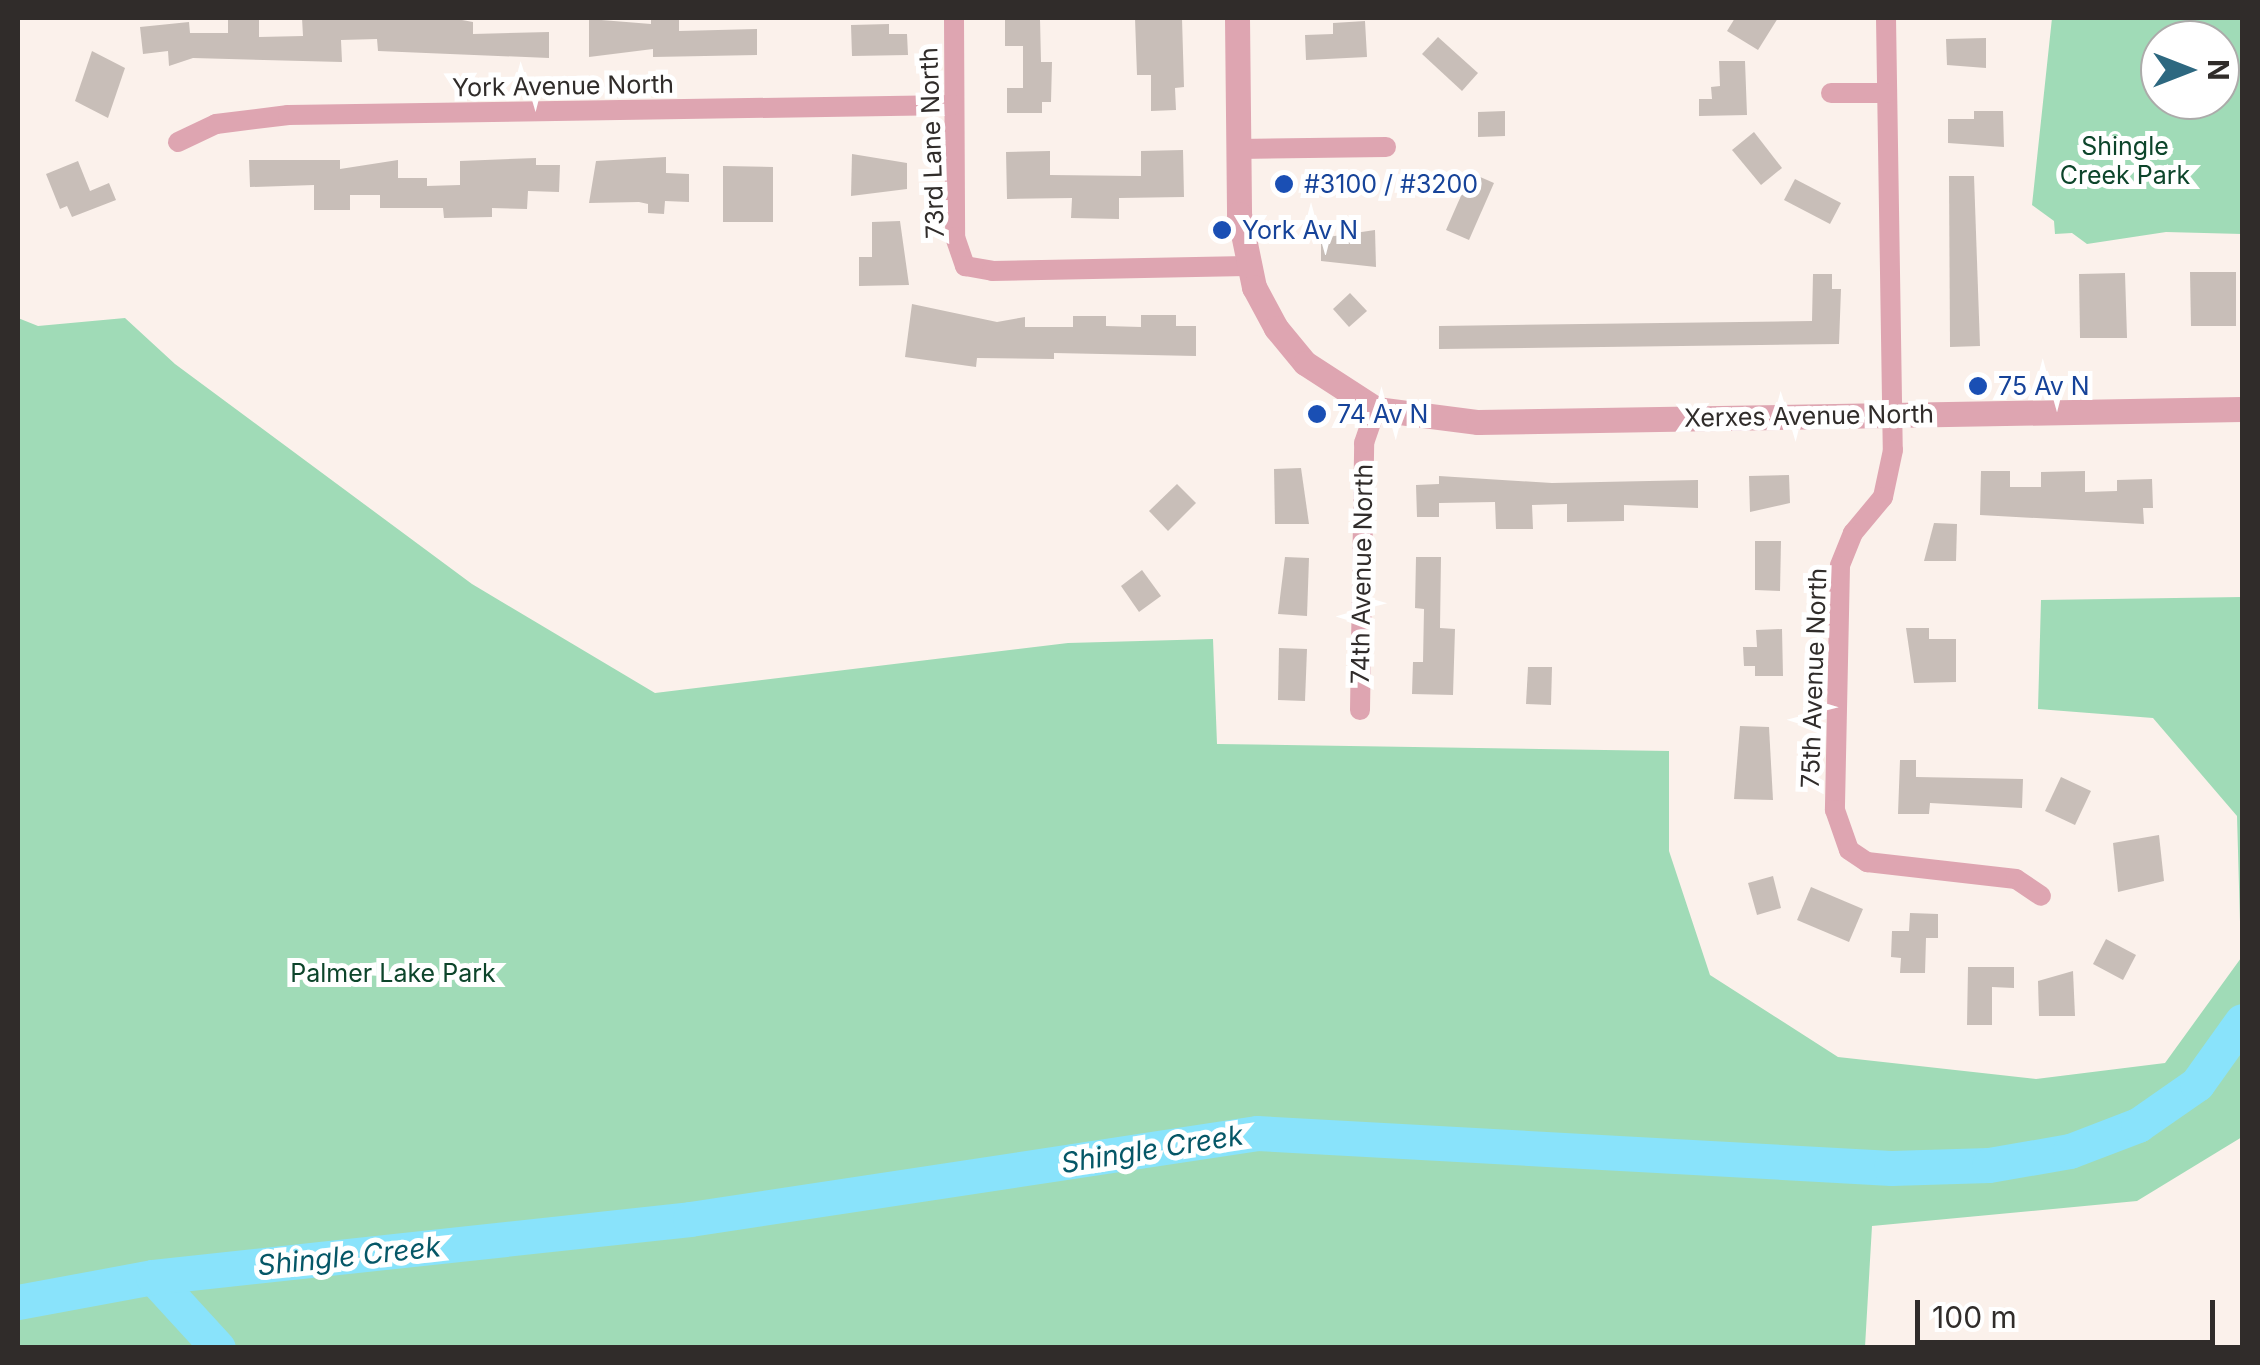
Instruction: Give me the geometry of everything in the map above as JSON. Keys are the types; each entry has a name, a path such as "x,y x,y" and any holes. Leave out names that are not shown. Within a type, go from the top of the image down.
{"street":[{"name":"73rd Lane North","path":"954,18 956,237 966,266 992,271 1247,266"},
{"path":"1237,18 1238,149 1247,266 1263,306 1290,347 1334,387 1376,409"},
{"name":"75th Avenue North","path":"1886,18 1890,479 1840,566 1839,832 1867,862 2016,879 2041,896"},
{"path":"1831,93 1887,93"},
{"name":"York Avenue North","path":"178,142 216,124 288,115 954,105"},
{"path":"1238,149 1386,147"},
{"name":"Xerxes Avenue North","path":"1376,409 1452,422 2242,409"},
{"name":"74th Avenue North","path":"1360,710 1364,444 1376,409"}],"green space":[{"name":"Shingle Creek Park","path":"2052,18 2242,18 2242,234 2166,232 2087,244 2072,233 2055,234 2054,221 2032,205"},
{"name":"Palmer Lake Park","path":"18,318 38,326 125,318 175,364 472,584 655,693 1068,643 1213,639 1217,744 1669,751 1669,851 1710,975 1838,1057 2036,1079 2165,1063 2241,958 2237,816 2153,718 2038,709 2041,600 2242,597 2242,1137 2137,1201 1872,1226 1865,1347 18,1347"}],"building":[{"path":"228,18 259,18 259,37 303,36 302,18 451,18 473,22 473,34 549,32 549,58 378,51 377,39 341,40 342,62 193,58 169,66 168,51 143,54 140,27 189,22 190,33 228,33"},
{"path":"651,18 679,18 679,31 757,29 757,55 653,57 653,49 589,57 589,19 651,24"},
{"path":"1135,18 1182,18 1184,87 1175,88 1176,110 1151,111 1151,75 1137,75"},
{"path":"1735,18 1778,18 1758,50 1727,31"},
{"path":"1005,19 1040,19 1041,62 1052,62 1051,102 1042,102 1042,113 1007,113 1007,88 1023,88 1023,46 1005,46"},
{"path":"1365,21 1367,57 1306,60 1305,35 1333,34 1333,23"},
{"path":"889,24 889,34 907,34 908,55 852,56 851,25"},
{"path":"1438,37 1478,73 1462,91 1422,54"},
{"path":"1986,38 1986,68 1947,65 1946,39"},
{"path":"92,51 125,68 108,118 75,101"},
{"path":"1719,61 1745,61 1747,115 1699,116 1699,99 1712,99 1711,87 1720,86"},
{"path":"1505,111 1505,136 1478,137 1478,112"},
{"path":"1974,111 2003,111 2004,147 1948,143 1948,119 1974,119"},
{"path":"1754,132 1782,168 1761,185 1732,150"},
{"path":"1183,150 1184,197 1119,198 1119,219 1071,218 1072,198 1007,199 1006,152 1050,151 1050,175 1141,176 1141,151"},
{"path":"852,154 907,163 907,189 851,196"},
{"path":"666,157 666,173 689,174 689,202 665,201 664,214 648,213 648,204 639,202 589,203 596,161"},
{"path":"536,158 536,165 560,165 559,192 528,191 527,209 492,208 492,217 444,218 443,208 380,208 380,195 350,195 350,210 314,210 314,185 250,187 249,160 340,160 340,169 398,160 398,178 427,178 427,186 460,185 460,161"},
{"path":"78,161 90,191 109,183 116,200 72,217 67,206 60,209 46,174"},
{"path":"723,166 773,167 773,222 723,222"},
{"path":"1471,173 1494,183 1469,240 1446,230"},
{"path":"1949,176 1974,176 1980,346 1950,347"},
{"path":"1795,179 1841,203 1830,224 1784,200"},
{"path":"900,221 909,285 859,286 859,257 872,257 872,222"},
{"path":"1375,230 1376,267 1321,261 1321,238"},
{"path":"2190,272 2236,272 2236,326 2191,326"},
{"path":"2125,273 2127,338 2080,338 2079,274"},
{"path":"1813,274 1832,274 1832,289 1841,289 1839,344 1439,349 1439,326 1812,321"},
{"path":"1350,293 1367,311 1349,327 1333,309"},
{"path":"912,304 997,322 1025,317 1025,327 1073,327 1073,316 1106,316 1106,326 1141,327 1141,315 1176,315 1176,326 1196,326 1196,356 1054,353 1054,359 977,358 976,367 905,357"},
{"path":"1301,468 1309,524 1275,524 1274,469"},
{"path":"1981,471 2010,471 2010,487 2041,487 2041,472 2085,471 2085,492 2117,491 2117,480 2152,479 2153,508 2143,508 2144,524 1980,515"},
{"path":"1789,475 1790,503 1750,512 1749,476"},
{"path":"1439,476 1552,483 1698,480 1698,508 1624,505 1624,521 1567,522 1567,504 1532,505 1533,529 1496,529 1495,502 1439,503 1439,517 1417,517 1416,485 1439,484"},
{"path":"1177,484 1196,503 1168,531 1149,511"},
{"path":"1934,523 1957,524 1956,561 1924,561"},
{"path":"1755,541 1781,541 1780,591 1755,590"},
{"path":"1285,557 1309,558 1307,616 1278,614"},
{"path":"1416,557 1441,557 1440,628 1455,629 1453,695 1412,694 1413,662 1423,662 1424,609 1415,608"},
{"path":"1142,570 1161,596 1139,612 1121,586"},
{"path":"1906,628 1929,628 1929,639 1956,639 1956,682 1914,683"},
{"path":"1782,629 1783,676 1755,676 1755,666 1744,666 1743,647 1757,647 1756,630"},
{"path":"1279,648 1307,649 1305,701 1278,700"},
{"path":"1528,667 1552,667 1551,705 1526,704"},
{"path":"1740,726 1769,727 1773,800 1734,799"},
{"path":"1900,760 1916,760 1916,777 2023,779 2022,808 1930,803 1929,814 1898,814"},
{"path":"2061,777 2091,791 2075,825 2045,811"},
{"path":"2159,835 2164,881 2118,892 2113,843"},
{"path":"1773,876 1781,908 1757,915 1748,883"},
{"path":"1811,887 1863,909 1849,942 1797,920"},
{"path":"1910,913 1938,914 1938,938 1926,938 1925,973 1900,973 1901,958 1891,957 1892,931 1909,931"},
{"path":"2106,939 2136,955 2123,980 2093,964"},
{"path":"1968,967 2014,967 2014,988 1992,987 1992,1025 1967,1025"},
{"path":"2073,971 2075,1016 2039,1016 2038,981"}],"waterway":[{"name":"Shingle Creek","path":"18,1302 153,1277 690,1219 1257,1133 1891,1168 1989,1165 2070,1151 2138,1125 2197,1084 2242,1021"},
{"path":"153,1277 218,1348"}],"place":[{"name":"#3100 / #3200","path":"1284,184"},
{"name":"York Av N","path":"1222,230"},
{"name":"75 Av N","path":"1978,386"},
{"name":"74 Av N","path":"1317,414"}]}
